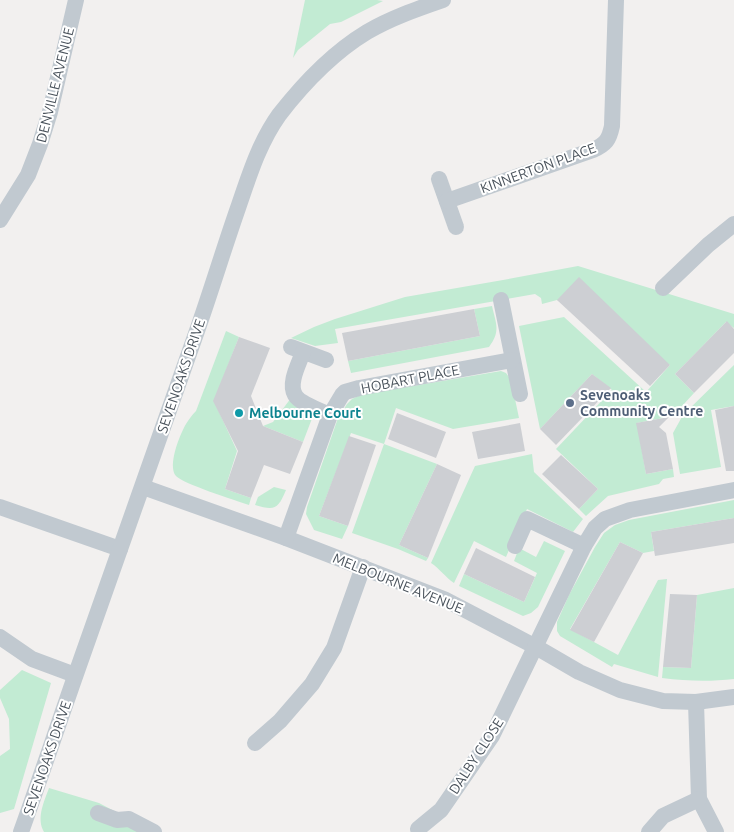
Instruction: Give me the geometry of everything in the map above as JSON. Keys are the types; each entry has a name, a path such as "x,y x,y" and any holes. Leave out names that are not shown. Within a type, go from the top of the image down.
{"street":[{"name":"DENVILLE AVENUE","path":"0,220 28,175 40,144 50,112 76,0"},
{"name":"SEVENOAKS DRIVE","path":"21,832 262,143 301,88 350,44 385,23 443,0"},
{"name":"KINNERTON PLACE","path":"447,201 602,146 609,137 612,126 616,0"},
{"path":"439,179 456,227"},
{"path":"664,288 708,245 734,224"},
{"path":"501,300 520,394"},
{"path":"326,360 297,350 293,382 294,394 299,400 330,415"},
{"name":"HOBART PLACE","path":"286,538 330,415 342,395 350,390 512,360"},
{"name":"MELBOURNE AVENUE","path":"143,487 286,538 446,600 536,647 578,672 620,690 663,701 696,702 734,697"},
{"name":"DALBY CLOSE","path":"418,829 441,810 492,736 584,546 597,526 605,519 630,510 734,490"},
{"path":"0,507 120,548"},
{"path":"515,546 527,519 584,546"},
{"path":"255,743 280,721 312,684 334,648 363,567"},
{"path":"0,637 32,659 75,675"},
{"path":"696,702 699,799 716,832"},
{"path":"649,832 663,816 699,799"},
{"path":"98,813 115,826 129,819 154,832"}],"green space":[{"path":"305,0 383,1 341,22 330,24 298,50 293,58"},
{"path":"578,266 734,314 734,328 726,322 675,374 694,393 672,417 662,407 663,418 637,423 646,474 673,469 674,477 663,479 659,484 608,496 586,516 579,509 598,489 556,449 612,390 592,374 540,429 519,326 564,317 646,392 670,365 557,300 542,304 541,298 535,294 335,329 338,343 315,346 291,338 335,319 405,297"},
{"path":"492,306 496,332 489,347 351,373 348,361 480,336 474,309"},
{"path":"226,331 239,337 214,401 237,451 225,489 251,498 249,505 188,483 176,476 173,465 178,442 186,424 196,411"},
{"path":"734,365 734,406 711,410 721,467 680,474 673,433 683,415"},
{"path":"501,371 506,373 511,380 519,418 453,429 396,408 384,444 351,433 319,516 348,526 342,539 314,530 306,514 307,507 338,418 352,399 360,395"},
{"path":"294,394 316,408 303,442 263,426 273,422"},
{"path":"384,444 437,464 399,545 428,558 426,561 352,533"},
{"path":"532,454 534,472 583,519 573,532 527,509 506,557 474,541 454,583 431,563 475,466"},
{"path":"274,487 286,490 278,505 267,508 255,505 258,497"},
{"path":"734,500 734,518 651,532 654,551 643,553 620,542 570,629 618,655 658,580 667,579 658,677 614,664 612,667 560,636 557,631 557,622 569,595 604,533 615,525 629,520"},
{"path":"544,541 565,551 538,607 531,613 523,616 459,586 464,574 524,602 537,573 514,561 519,548 536,557"},
{"path":"734,588 734,679 698,681 662,678 663,667 691,668 697,595"},
{"path":"22,670 51,683 14,809 0,813 0,756 10,749 9,719 0,698 0,690"},
{"path":"49,788 99,803 154,832 44,832 41,816"}],"building":[{"path":"579,277 670,365 650,386 557,300"},
{"path":"474,309 480,336 348,361 342,333"},
{"path":"727,321 734,329 734,353 694,393 675,374"},
{"name":"Melbourne Court","path":"239,337 270,348 251,396 263,426 303,442 290,474 264,465 251,498 225,489 238,451 213,401"},
{"path":"592,374 611,388 556,445 540,429"},
{"path":"734,406 734,471 726,471 715,410"},
{"path":"397,413 446,432 436,458 388,439"},
{"path":"669,417 659,427 666,433 673,469 646,474 636,423"},
{"path":"520,423 525,451 478,459 472,432"},
{"path":"349,436 376,445 348,526 319,516"},
{"path":"561,455 598,489 579,509 542,474"},
{"path":"437,464 461,475 428,558 399,545"},
{"path":"734,518 734,543 655,556 651,532"},
{"path":"620,542 643,553 594,642 570,630"},
{"path":"476,548 535,577 524,602 464,574"},
{"path":"670,594 697,595 691,668 663,667"}],"place":[{"name":"Sevenoaks Community Centre","path":"570,403"},
{"name":"Melbourne Court","path":"239,413"}]}
